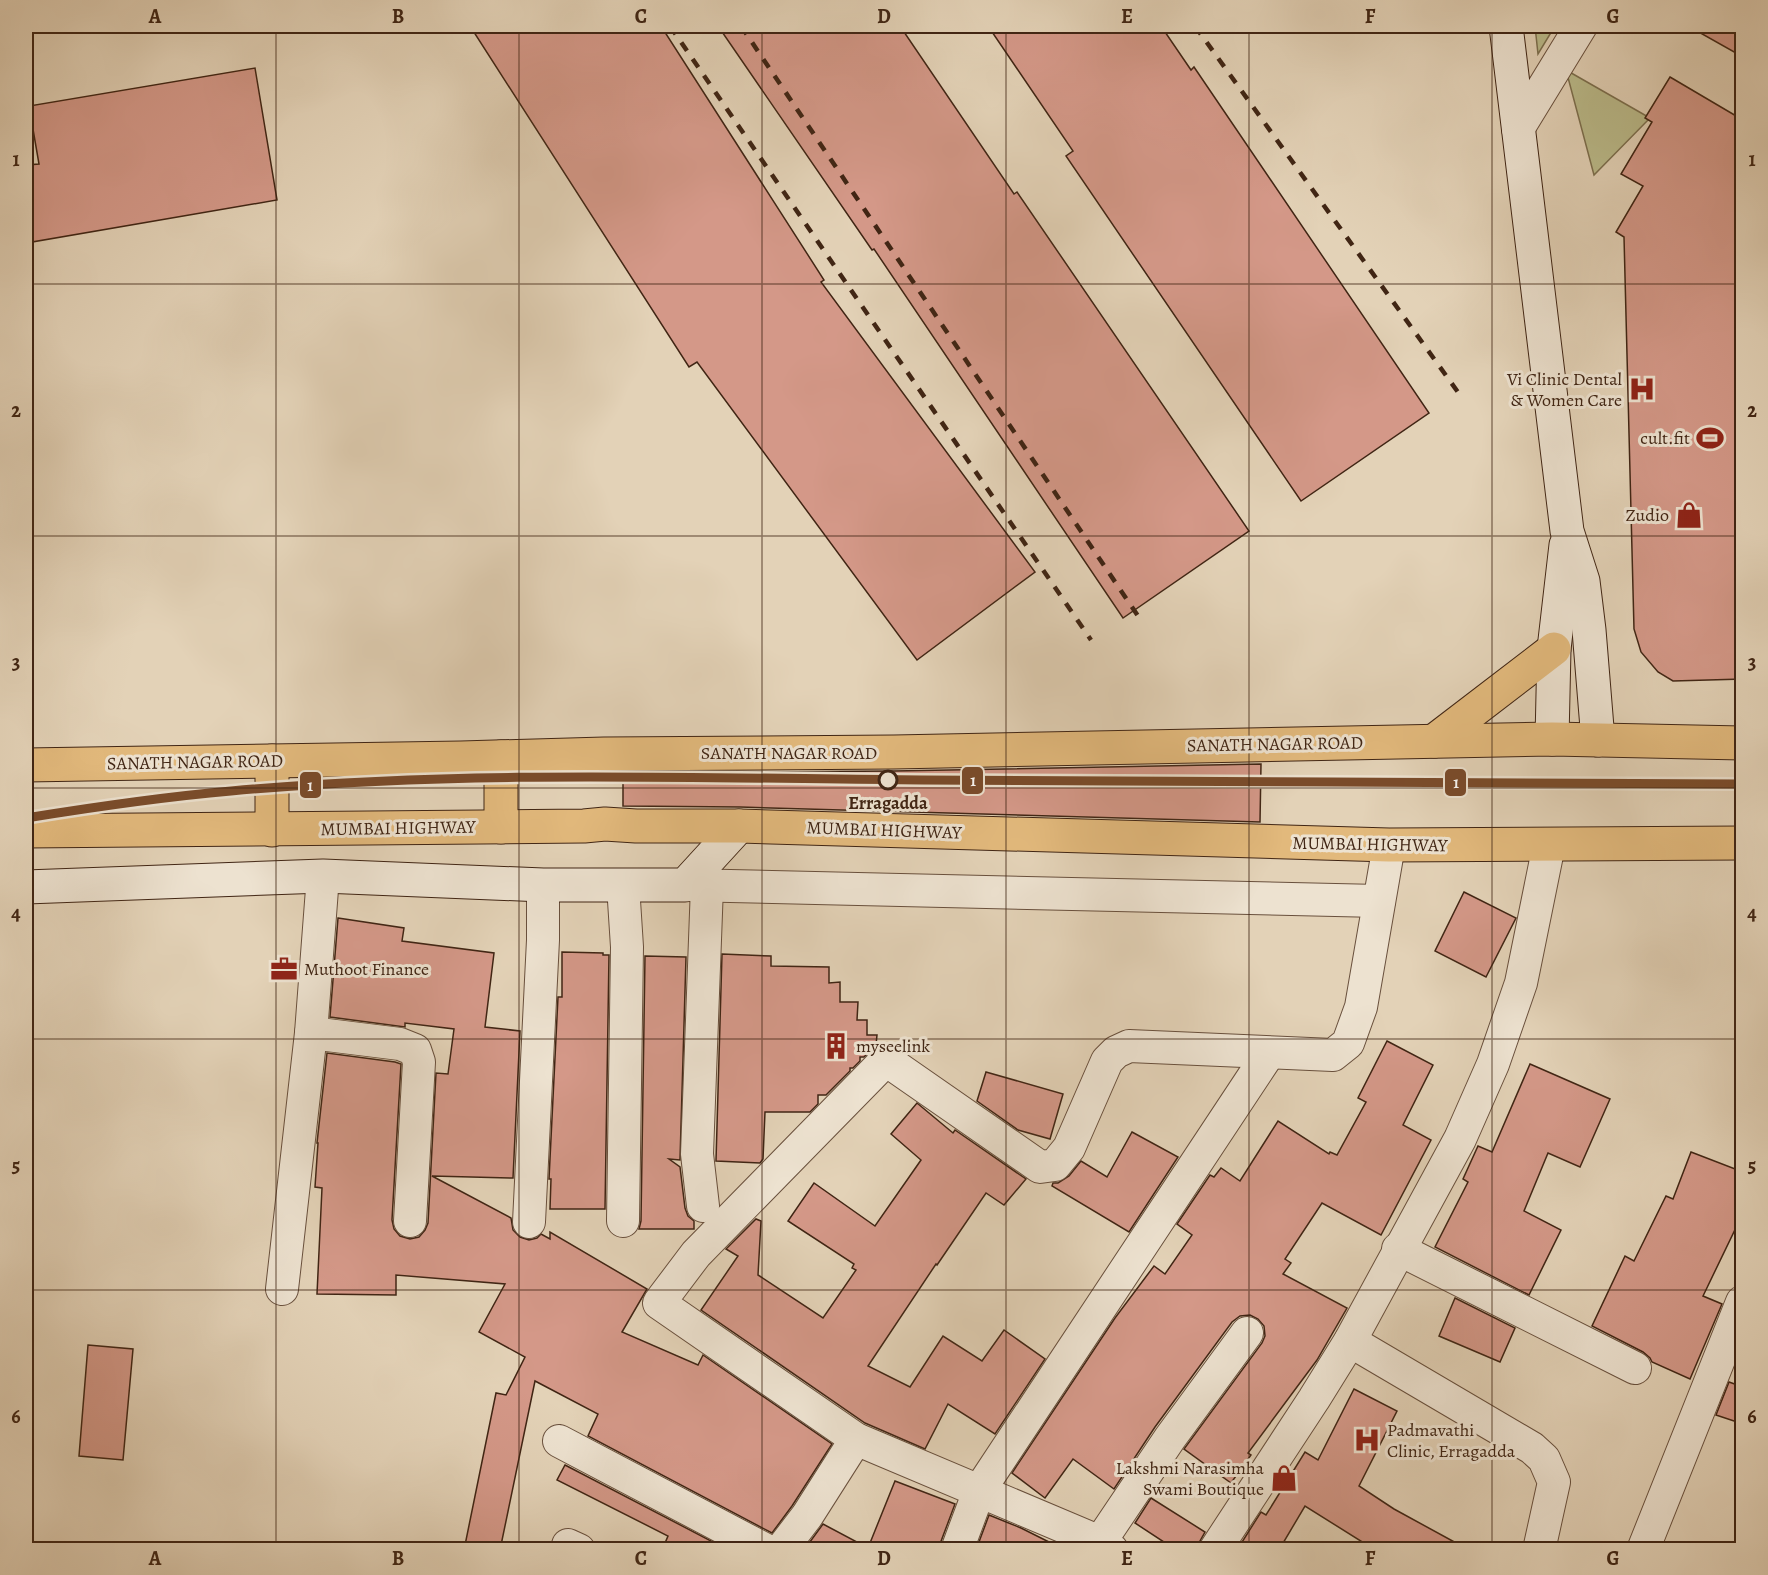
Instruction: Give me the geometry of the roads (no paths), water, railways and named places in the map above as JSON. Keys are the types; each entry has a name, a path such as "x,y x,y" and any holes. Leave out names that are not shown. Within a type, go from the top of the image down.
{"highway":[{"path":"1434,741 1554,649"},
{"path":"1552,739 1743,743"},
{"name":"SANATH NAGAR ROAD","path":"26,765 1552,739"},
{"path":"501,757 501,827"},
{"path":"272,761 272,830"},
{"name":"MUMBAI HIGHWAY","path":"26,831 272,830 605,824 1389,845 1743,843"}],"street":[{"path":"1506,26 1567,531 1583,581 1598,740"},
{"path":"1518,129 1581,26"},
{"path":"1552,739 1554,649 1567,531"},
{"path":"704,1206 697,1154 696,886 739,826"},
{"path":"1247,1333 1170,1438 1106,1546 856,1439 659,1303 696,1254 886,1060 1040,1167 1055,1165 1069,1148 1107,1061 1116,1052 1129,1046 1333,1055 1348,1043 1361,1007 1389,845"},
{"path":"1215,1550 1350,1341 1398,1249 1460,1139 1493,1064 1521,983 1549,845"},
{"path":"26,887 323,876 543,885 696,886 1379,901"},
{"path":"282,1290 311,1033 323,876"},
{"path":"529,1222 543,940 543,885"},
{"path":"623,885 627,947 623,1221"},
{"path":"311,1033 400,1044 415,1050 419,1062 410,1221"},
{"path":"957,1550 979,1491 1269,1053"},
{"path":"1398,1249 1635,1368"},
{"path":"1643,1550 1743,1302"},
{"path":"1350,1341 1532,1448 1544,1459 1554,1482 1539,1550"},
{"path":"781,1550 807,1516 856,1439"},
{"path":"559,1441 766,1550"}],"railway":[{"path":"670,26 1091,640"},
{"path":"741,26 1138,616"},
{"path":"1195,26 1460,395"}],"place":[{"name":"Vi Clinic Dental & Women Care","path":"1642,389"},
{"name":"cult.fit","path":"1710,438"},
{"name":"Zudio","path":"1689,515"},
{"name":"Erragadda","path":"888,780"},
{"name":"Muthoot Finance","path":"284,969"},
{"name":"myseelink","path":"836,1046"},
{"name":"Padmavathi Clinic, Erragadda","path":"1367,1440"},
{"name":"Lakshmi Narasimha Swami Boutique","path":"1284,1478"}]}
